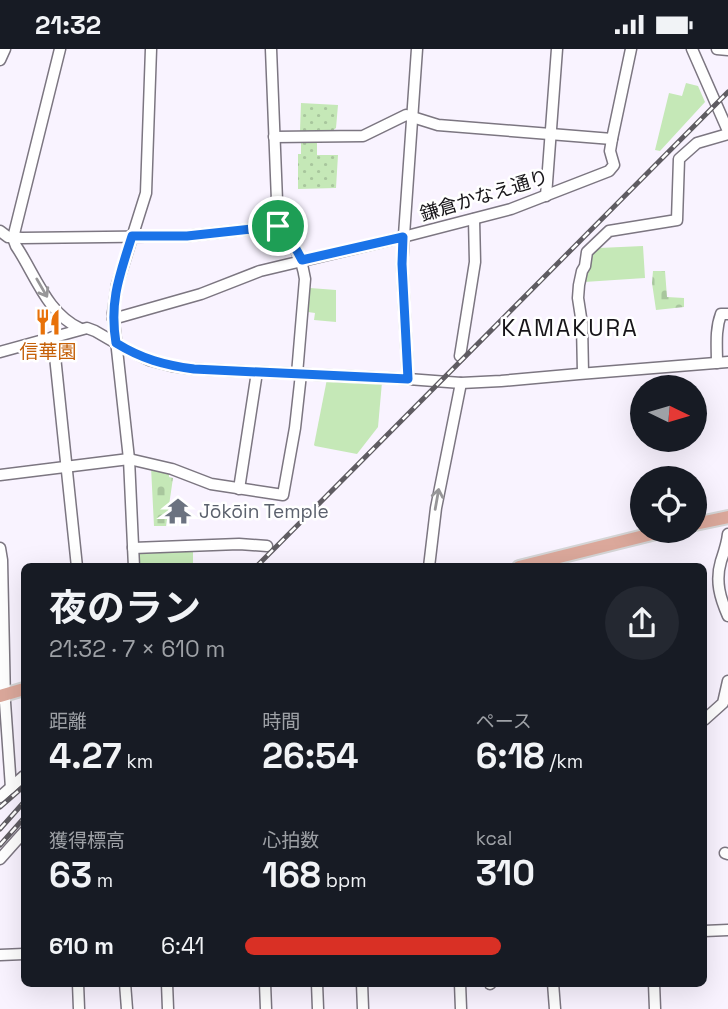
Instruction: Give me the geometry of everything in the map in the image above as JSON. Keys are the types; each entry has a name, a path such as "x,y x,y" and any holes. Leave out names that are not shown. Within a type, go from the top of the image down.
{"main road":[{"path":"707,521 728,517"},
{"path":"537,563 630,540"},
{"path":"3,695 21,690"}],"street":[{"path":"0,60 5,49"},
{"path":"5,237 60,49"},
{"path":"134,563 129,459 113,319 115,291 146,193 151,49"},
{"path":"0,475 129,459 172,469 211,484 283,495 295,428 304,279 302,260 278,226 271,49"},
{"path":"408,379 402,264 417,49"},
{"path":"545,196 557,49"},
{"path":"274,137 363,136 406,115 438,125 612,139 631,49"},
{"path":"583,373 582,324 578,298 587,251 609,231 677,220 679,159 697,143 728,133 725,115 692,49"},
{"path":"717,49 728,50"},
{"name":"鎌倉かなえ通り","path":"113,319 201,293 260,271 474,219 545,196 609,171 614,161 610,151 612,139"},
{"path":"460,356 475,262 474,219"},
{"path":"5,237 187,236 278,226"},
{"path":"5,237 16,246 57,313 68,323 149,360 172,366 461,383 722,363 716,338 719,318 721,314 728,314"},
{"path":"0,352 85,329"},
{"path":"53,337 77,563"},
{"path":"239,489 257,372"},
{"path":"430,563 438,498 461,383"},
{"path":"728,534 720,565 718,588 728,616"},
{"path":"133,548 239,544 267,547"},
{"path":"0,548 3,695 11,788"},
{"path":"707,717 723,703 728,681"},
{"path":"0,797 21,779"},
{"path":"0,859 21,835"},
{"path":"707,931 728,930"},
{"path":"0,955 21,954"},
{"path":"78,987 79,1009"},
{"path":"125,987 127,1009"},
{"path":"167,987 168,1009"},
{"path":"265,987 266,1009"},
{"path":"317,987 317,1009"},
{"path":"362,987 363,1009"},
{"path":"460,987 461,1009"},
{"path":"553,987 555,1009"},
{"path":"654,987 655,1009"}],"green space":[{"path":"686,83 698,86 705,102 660,151 655,150 669,93 682,96"},
{"path":"301,103 338,105 336,128 331,132 300,131"},
{"path":"301,141 317,142 317,155 338,155 336,188 298,189 298,154 301,154"},
{"path":"643,246 645,278 584,282 591,255 599,248"},
{"path":"653,271 665,271 667,297 684,298 684,307 656,310"},
{"path":"310,288 336,290 336,322 314,320 315,313 308,312"},
{"path":"327,379 382,382 378,427 357,454 314,445"},
{"path":"151,467 169,472 169,477 173,478 166,526 154,526"},
{"path":"191,550 193,563 139,563 138,555 141,551"}],"railway":[{"path":"260,563 728,92"},
{"path":"0,807 21,789"},
{"path":"0,829 21,805"},
{"path":"0,845 21,821"}],"place":[{"name":"信華園","path":"48,322"},
{"name":"Jōkōin Temple","path":"178,511"}],"district":[{"name":"KAMAKURA","path":"570,328"}],"route":[{"path":"278,226 302,260 403,237 408,379 194,369 149,360 116,343 113,319 115,291 132,236 187,236 278,226"}]}
